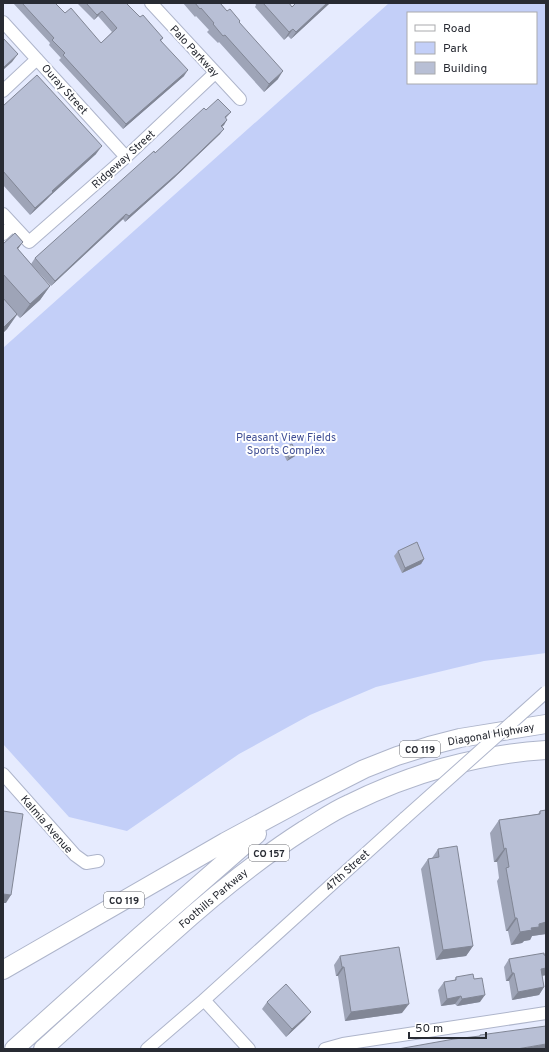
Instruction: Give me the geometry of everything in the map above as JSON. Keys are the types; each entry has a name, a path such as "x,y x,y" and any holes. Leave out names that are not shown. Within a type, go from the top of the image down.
{"highway":[{"name":"Diagonal Highway","path":"303,800 364,769 397,756 460,738 546,724"},
{"name":"Foothills Parkway","path":"43,1049 222,890 265,856 321,820 348,804 376,792 408,779 443,768 514,753 546,750"},
{"name":"CO 119","path":"3,970 225,842 303,800"},
{"name":"Foothills Parkway","path":"14,1049 236,851 303,800"}],"street":[{"name":"Palo Parkway","path":"151,3 240,99"},
{"name":"Ouray Street","path":"3,22 126,157"},
{"path":"3,91 37,59"},
{"name":"Ridgeway Street","path":"13,225 29,242 126,157 215,73"},
{"path":"3,214 13,225 3,234"},
{"name":"47th Street","path":"147,1049 204,1000 546,692"},
{"name":"Kalmia Avenue","path":"3,774 74,855 86,863 98,861"},
{"path":"204,1000 249,1049"},
{"path":"326,1049 344,1044 546,1013"}],"green space":[{"name":"Pleasant View Fields Sports Complex","path":"389,3 546,3 546,653 484,661 376,687 310,715 239,754 127,831 69,817 3,744 3,348"}],"building":[{"path":"22,3 55,3 65,13 71,8 101,43 117,28 102,11 97,15 86,3 126,3 140,17 143,15 163,38 160,40 188,70 126,124 63,55 65,53 52,40 54,38"},
{"path":"195,3 220,3 227,11 230,9 240,21 239,22 283,71 269,84 225,35 223,36 213,24 214,23"},
{"path":"263,3 289,3 292,7 296,3 327,3 296,32 293,29 289,32"},
{"path":"3,38 18,54 3,68"},
{"path":"37,75 102,146 35,208 3,171 3,106"},
{"path":"218,99 231,112 225,117 227,120 221,126 224,129 178,173 129,216 126,214 55,281 35,258 154,151 155,153 204,108 206,110"},
{"path":"15,233 23,242 17,248 50,286 30,304 3,274 3,244"},
{"path":"3,298 17,314 3,328"},
{"path":"292,444 297,454 289,458 284,448"},
{"path":"417,542 424,559 405,568 398,551"},
{"path":"546,810 546,922 539,924 539,927 531,928 532,930 520,932 517,918 515,918 506,868 509,867 506,848 504,849 499,820 540,814 540,811"},
{"path":"3,811 23,814 11,895 3,894"},
{"path":"457,846 473,946 443,950 428,859 439,857 438,849"},
{"path":"399,947 409,1004 351,1012 344,967 342,967 340,956"},
{"path":"544,953 544,955 546,955 546,968 541,969 544,987 518,992 509,959"},
{"path":"473,974 474,979 482,978 485,995 462,999 461,996 447,999 444,982 456,980 456,977"},
{"path":"286,984 311,1012 292,1029 267,1002"},
{"path":"546,1026 546,1044 517,1049 398,1049 454,1039"}]}
